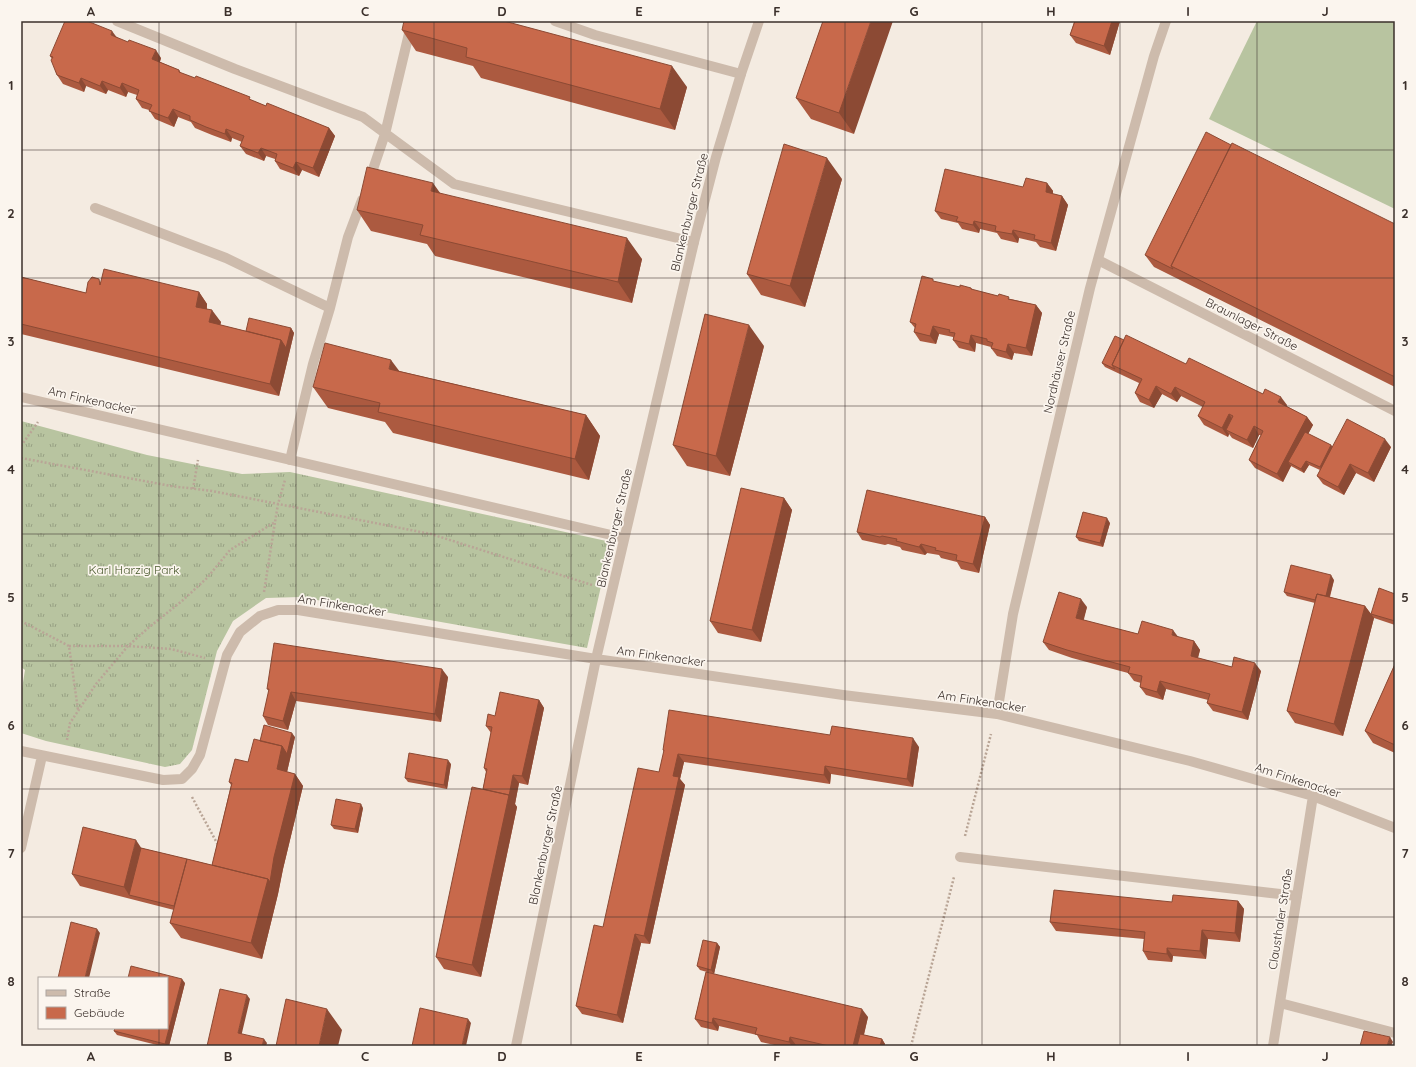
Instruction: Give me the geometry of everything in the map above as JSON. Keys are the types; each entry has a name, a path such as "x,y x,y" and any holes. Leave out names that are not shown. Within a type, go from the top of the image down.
{"street":[{"path":"117,21 235,69 363,118 454,184 694,242"},
{"path":"290,460 313,364 330,308 348,237 385,134 412,21"},
{"path":"555,21 595,35 741,74"},
{"name":"Blankenburger Straße","path":"516,1046 596,659 694,242 716,157 759,21"},
{"name":"Nordhäuser Straße","path":"997,714 1013,614 1098,260 1154,56 1166,21"},
{"path":"95,208 226,258 330,308"},
{"name":"Braunlager Straße","path":"1098,260 1395,411"},
{"name":"Am Finkenacker","path":"21,397 624,538"},
{"name":"Am Finkenacker","path":"182,779 192,769 200,755 227,655 240,632 260,616 278,610 298,610 596,659 843,695 997,714 1190,761 1313,796 1395,828"},
{"path":"21,751 163,780 182,779"},
{"path":"21,848 42,756"},
{"name":"Clausthaler Straße","path":"1273,1046 1313,796"},
{"path":"960,857 1297,896"},
{"path":"1280,1003 1395,1033"}],"path":[{"path":"21,446 50,404"},
{"path":"193,489 202,439"},
{"path":"21,458 171,486 212,491 431,534 591,585 613,590"},
{"path":"260,616 278,504"},
{"path":"63,760 70,723 96,684 128,646 207,578 230,550 275,522"},
{"path":"21,621 69,646 128,646 171,649 225,663"},
{"path":"69,646 78,710"},
{"path":"911,1046 997,714"},
{"path":"182,779 218,846"}],"green space":[{"path":"1257,21 1395,21 1395,209 1209,119"},
{"name":"Karl Harzig Park","path":"21,421 147,455 242,474 290,472 611,542 587,648 300,597 266,598 233,621 217,651 192,750 180,764 165,767 46,741 21,733 21,695 25,670 21,667"}],"building":[{"path":"65,21 87,21 112,31 111,35 128,42 129,40 156,50 152,59 179,70 179,72 195,78 196,76 250,97 249,99 266,106 267,103 329,128 313,168 296,162 293,168 275,161 277,154 261,148 258,153 240,146 244,136 226,129 225,134 206,127 190,120 190,116 173,109 168,118 149,111 152,105 136,99 139,90 122,83 120,88 102,81 100,86 81,78 79,83 57,75 51,60 53,57 50,56"},
{"path":"404,21 504,21 672,66 660,109 466,57 467,48 402,30"},
{"path":"823,21 871,21 839,113 796,98"},
{"path":"1075,21 1112,21 1104,46 1070,35"},
{"path":"1206,132 1231,145 1171,266 1173,269 1145,255"},
{"path":"1232,143 1395,224 1395,377 1171,266"},
{"path":"784,144 827,158 790,286 747,274"},
{"path":"367,167 433,183 431,191 627,238 618,282 420,235 423,225 357,210"},
{"path":"945,169 1023,187 1026,178 1047,183 1046,192 1062,196 1051,243 1034,239 1035,235 1013,230 1012,234 995,231 996,226 974,221 973,225 956,221 958,217 935,211"},
{"path":"104,269 199,292 196,307 212,310 209,322 281,340 270,384 21,324 21,277 86,293 88,282 92,277 99,279 100,285"},
{"path":"922,276 933,279 933,281 960,287 960,285 998,296 999,294 1009,297 1008,299 1036,305 1026,348 1008,344 1006,352 991,348 993,343 987,341 987,339 971,335 969,344 953,340 955,333 949,332 950,330 933,326 930,336 914,332 916,324 910,322"},
{"path":"705,314 749,325 716,456 673,445"},
{"path":"249,318 291,328 286,348 281,340 246,331"},
{"path":"1126,335 1186,364 1189,358 1263,394 1265,389 1281,397 1278,402 1307,417 1277,474 1249,460 1263,431 1254,426 1247,440 1226,430 1233,416 1229,414 1222,428 1198,416 1205,402 1175,387 1171,394 1156,386 1149,400 1135,393 1142,379 1112,365"},
{"path":"1115,336 1124,340 1112,365 1115,369 1102,363"},
{"path":"325,343 391,360 389,369 586,415 575,459 378,412 380,403 313,387"},
{"path":"1347,419 1385,439 1368,473 1350,464 1338,487 1317,476"},
{"path":"1305,432 1331,445 1320,467 1306,461 1301,469 1288,462"},
{"path":"741,488 784,498 752,630 710,621"},
{"path":"867,490 985,517 973,564 956,560 957,555 935,550 936,548 921,544 919,547 896,541 897,539 857,532"},
{"path":"1083,512 1107,518 1100,543 1076,537"},
{"path":"1291,565 1331,575 1326,596 1317,594 1315,600 1284,592"},
{"path":"1379,588 1395,594 1395,621 1371,614"},
{"path":"1059,592 1081,599 1076,618 1138,634 1142,621 1173,630 1172,635 1194,641 1191,656 1232,667 1234,657 1255,663 1242,712 1207,703 1210,694 1160,681 1157,692 1140,687 1142,676 1128,673 1130,667 1043,642"},
{"path":"1317,594 1365,606 1334,724 1287,711"},
{"path":"274,643 442,669 435,714 291,692 283,721 263,716 269,689 267,689"},
{"path":"1395,664 1395,745 1365,731"},
{"path":"500,692 539,700 522,776 513,775 509,796 483,789 487,769 484,768 492,727 486,726 488,714 495,716"},
{"path":"669,710 830,735 832,726 913,738 907,779 825,766 824,775 678,754 673,776 679,777 644,936 635,934 617,1015 576,1006 594,925 603,927 638,768 659,772 664,750"},
{"path":"264,725 292,733 287,754 282,746 260,741"},
{"path":"254,739 282,746 277,769 295,774 274,857 270,882 268,879 212,865 232,783 229,782 235,759 248,762"},
{"path":"409,753 448,760 444,785 405,778"},
{"path":"472,787 509,795 472,965 436,957"},
{"path":"336,799 361,804 355,829 331,825"},
{"path":"83,827 136,840 124,887 72,874"},
{"path":"141,848 187,859 174,906 129,895"},
{"path":"187,859 268,879 251,943 170,923"},
{"path":"1054,890 1172,902 1173,895 1238,901 1235,933 1202,930 1200,951 1167,948 1167,954 1143,951 1145,932 1050,922"},
{"path":"71,922 97,929 85,977 58,977"},
{"path":"703,940 717,943 711,970 697,966"},
{"path":"131,966 182,979 165,1044 114,1031 115,1029 168,1029 168,977 128,977"},
{"path":"706,972 862,1009 853,1046 829,1046 790,1037 789,1042 755,1034 757,1028 713,1018 712,1023 695,1019"},
{"path":"220,989 247,995 238,1033 264,1039 262,1046 207,1046"},
{"path":"286,999 327,1009 319,1046 276,1046"},
{"path":"420,1008 468,1019 462,1046 412,1046"},
{"path":"1364,1031 1390,1037 1387,1046 1360,1046"},
{"path":"860,1034 882,1039 880,1046 857,1046"}]}
